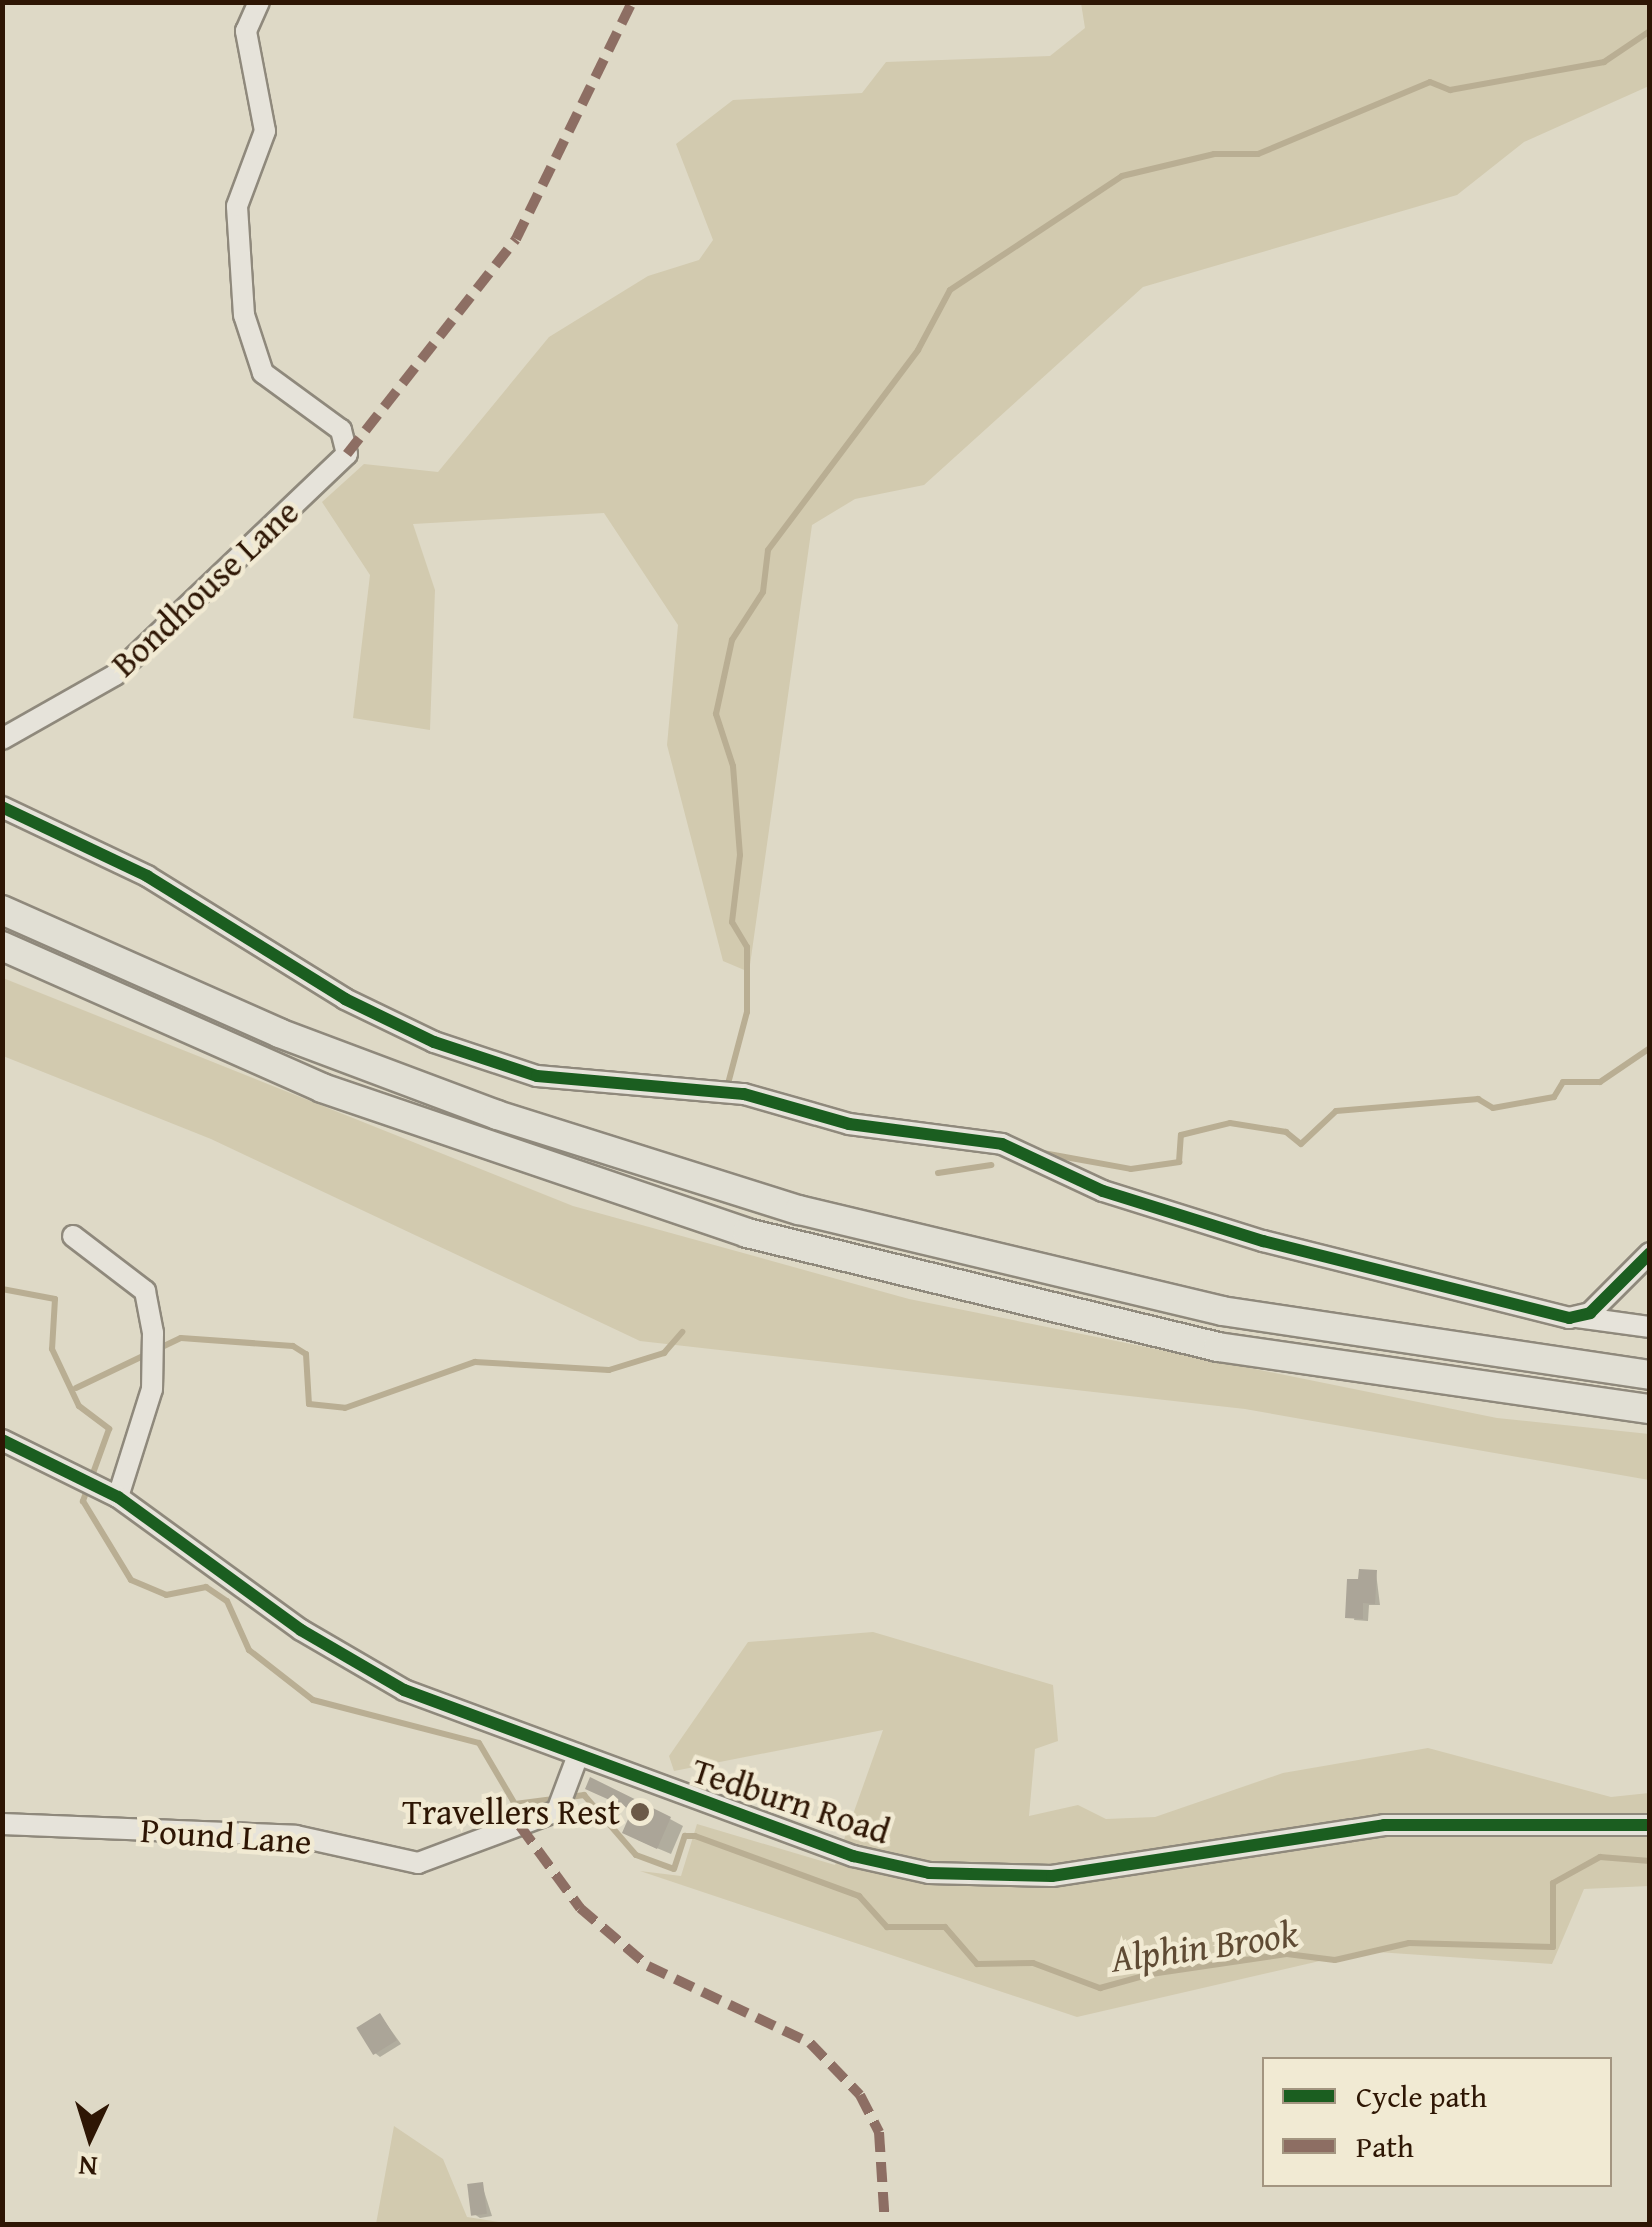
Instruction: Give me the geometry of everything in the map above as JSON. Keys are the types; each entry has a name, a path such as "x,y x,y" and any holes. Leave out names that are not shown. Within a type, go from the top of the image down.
{"highway":[{"path":"2,910 279,1033 799,1210 1222,1312 1650,1375"},
{"path":"2,946 322,1088 764,1238 1218,1347 1650,1409"}],"street":[{"name":"Bondhouse Lane","path":"2,739 115,676 347,454 341,430 263,372 244,316 237,206 265,131 246,31 260,2"},
{"path":"2,808 147,876 345,999 503,1066 744,1094 849,1124 1002,1144 1103,1191 1263,1241 1575,1316 1650,1327"},
{"path":"74,1236 145,1290 153,1333 152,1389 118,1497"},
{"path":"1575,1316 1650,1253"},
{"name":"Tedburn Road","path":"2,1440 118,1497 350,1662 772,1833 929,1873 1140,1868 1384,1825 1650,1825"},
{"name":"Pound Lane","path":"2,1824 296,1836 418,1863 556,1810 578,1755"}],"shaded area":[{"path":"1081,3 1649,3 1649,86 1524,142 1457,195 1143,287 924,485 855,499 812,525 749,972 723,961 667,745 678,625 604,513 413,524 435,590 430,730 353,718 370,575 322,502 364,464 438,472 549,337 648,276 699,260 713,240 676,144 733,100 862,93 886,62 1050,56 1085,28"},
{"path":"3,978 573,1206 909,1299 1497,1418 1649,1434 1649,1480 1245,1409 640,1341 211,1139 3,1056"},
{"path":"873,1632 1053,1685 1058,1741 1035,1749 1029,1816 1078,1805 1106,1819 1155,1817 1283,1773 1428,1748 1611,1797 1649,1793 1649,1886 1584,1889 1552,1964 1363,1951 1077,2017 640,1871 681,1876 697,1824 835,1865 883,1730 674,1771 669,1756 748,1642"},
{"path":"394,2126 443,2159 467,2217 511,2224 376,2224"}],"building":[{"path":"1359,1569 1377,1570 1375,1604 1363,1603 1363,1619 1345,1618 1347,1579 1358,1579"},
{"path":"590,1777 671,1817 657,1849 622,1833 632,1810 585,1789"},
{"path":"380,2013 397,2040 373,2055 356,2028"},
{"path":"483,2182 487,2214 471,2216 467,2184"}],"waterway":[{"path":"729,1080 747,1012 747,947 732,922 740,855 733,766 716,714 732,640 763,592 768,550 918,350 950,290 1122,176 1214,154 1258,154 1430,82 1450,90 1604,62 1650,31"},
{"path":"1043,1153 1131,1169 1179,1162 1181,1135 1230,1123 1286,1132 1301,1144 1336,1111 1478,1099 1493,1108 1554,1097 1563,1082 1600,1082 1650,1048"},
{"path":"938,1173 991,1165"},
{"name":"Alphin Brook","path":"2,1289 55,1299 52,1349 79,1406 109,1429 83,1501 131,1580 166,1595 206,1587 227,1601 249,1650 313,1700 479,1743 515,1804 584,1795 636,1855 674,1869 685,1836 695,1836 859,1896 887,1927 945,1927 977,1964 1033,1963 1100,1988 1151,1974 1287,1954 1335,1960 1409,1943 1553,1947 1553,1883 1600,1857 1650,1861"},
{"path":"76,1388 181,1338 293,1346 306,1354 309,1404 345,1408 475,1362 609,1370 664,1353 682,1332"}],"marked path":[{"path":"347,454 516,239 632,2"},
{"path":"520,1826 580,1908 648,1966 810,2043 860,2095 879,2132 885,2224"}],"cycle path":[{"path":"2,807 147,876 345,999 434,1042 537,1076 744,1094 849,1124 1002,1144 1103,1191 1263,1241 1569,1318 1590,1313 1650,1253"},
{"path":"2,1440 118,1497 301,1630 404,1690 853,1856 929,1873 1052,1876 1384,1825 1650,1825"}],"place":[{"name":"Travellers Rest","path":"640,1812"}]}
